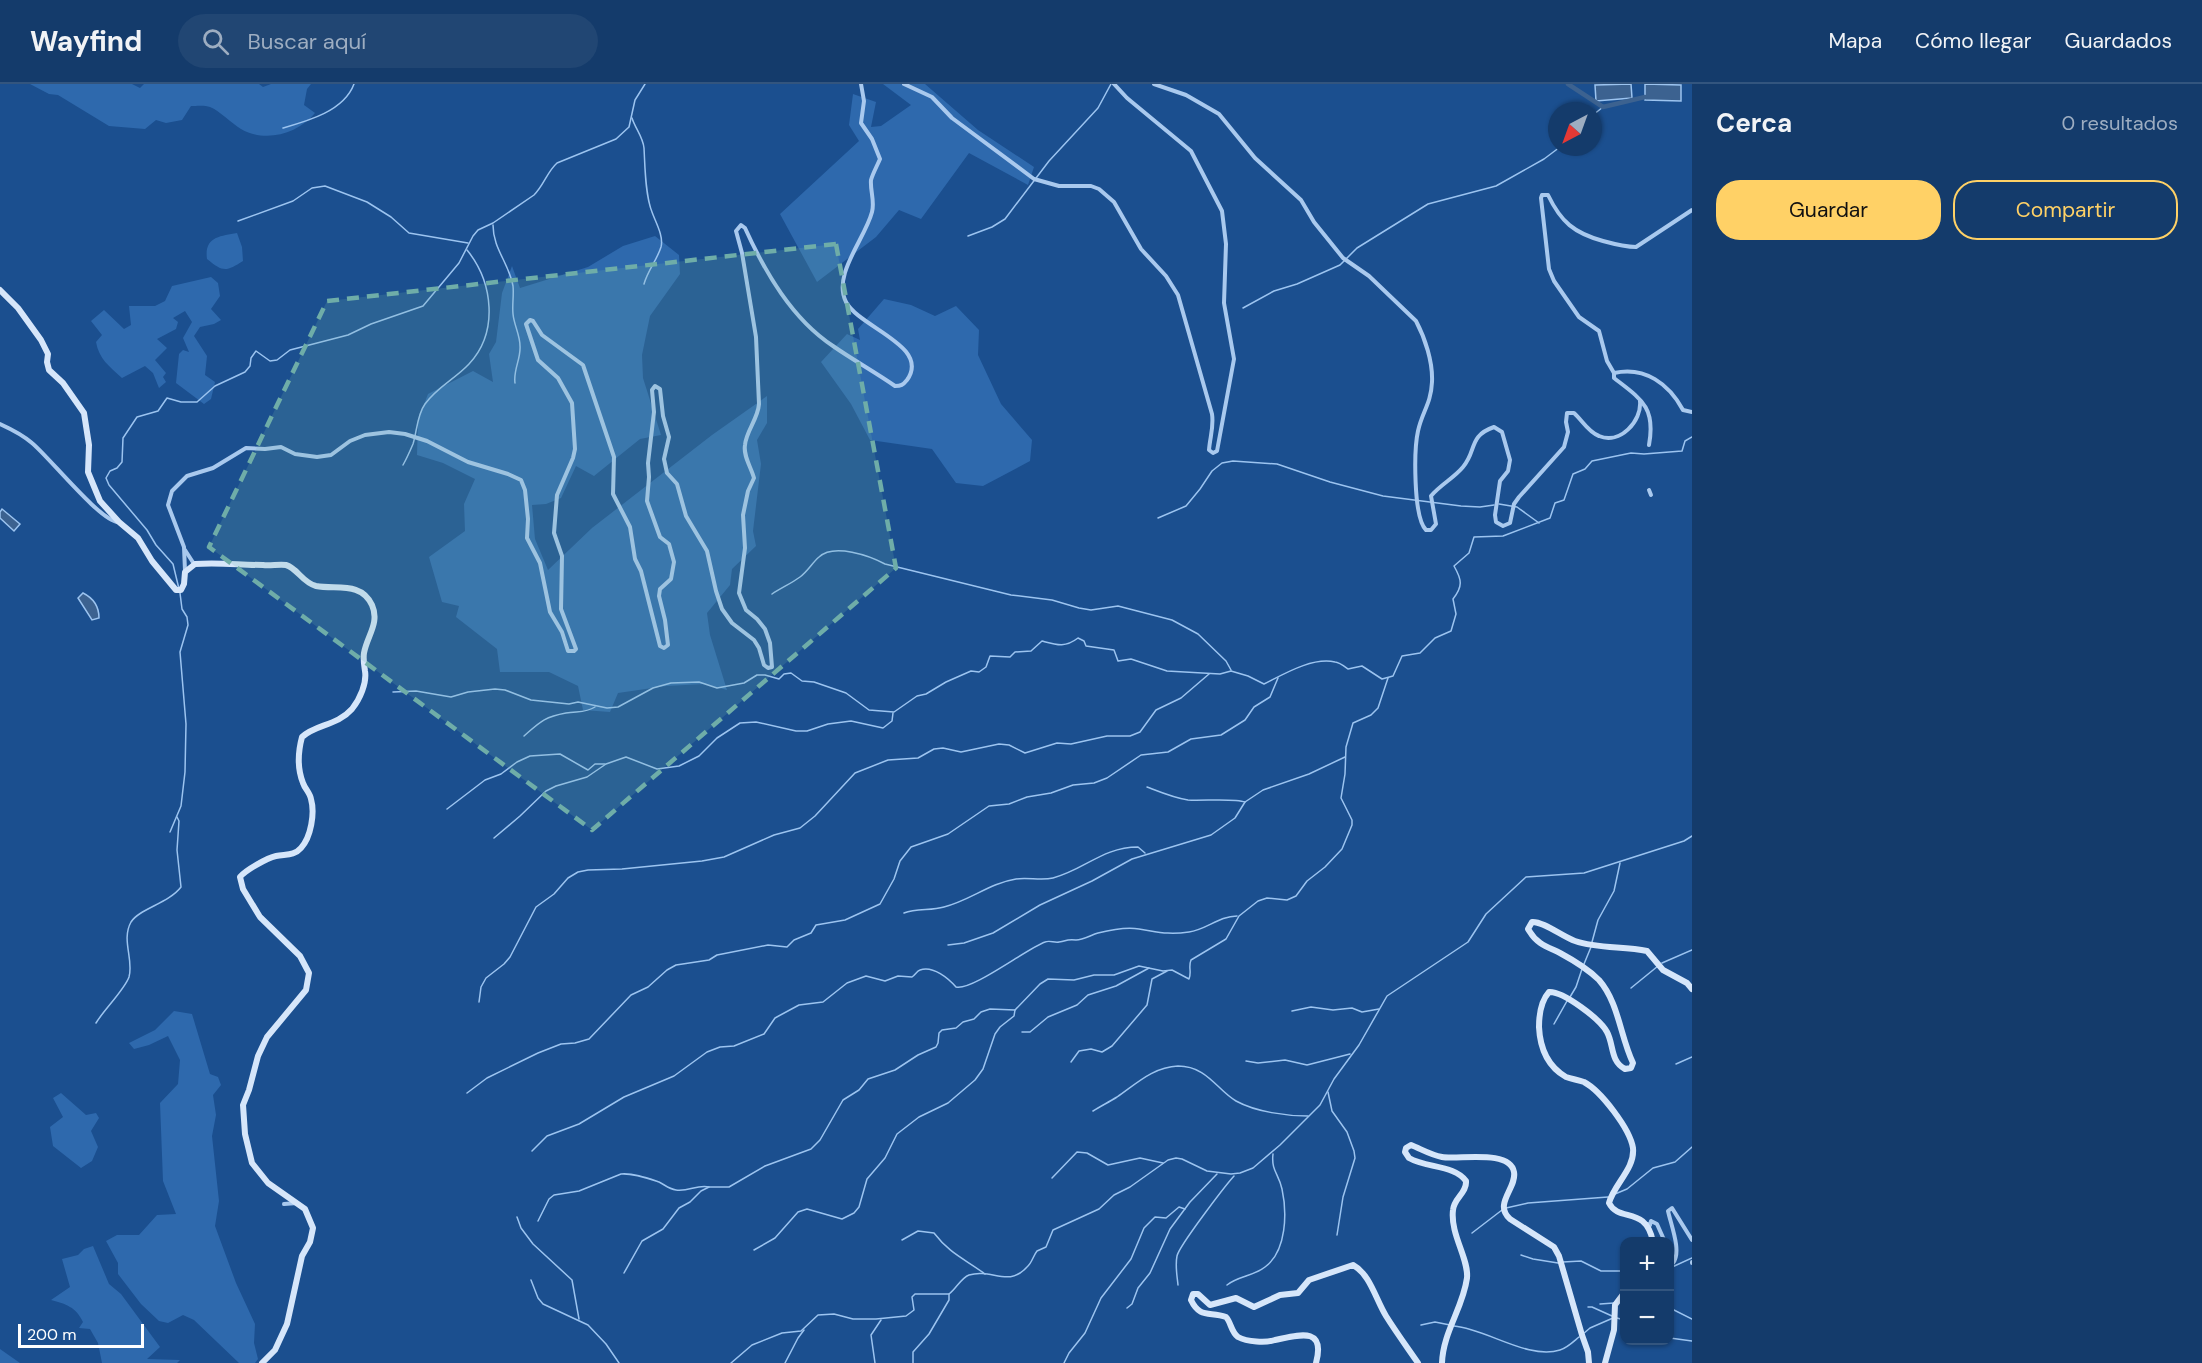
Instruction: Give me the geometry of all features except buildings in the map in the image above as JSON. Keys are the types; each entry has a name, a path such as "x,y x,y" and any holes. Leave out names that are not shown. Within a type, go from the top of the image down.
{"street":[{"path":"195,564 184,549 168,505 172,491 187,476 213,468 246,448 281,447 295,454 317,458 331,455 350,441 365,435 389,432 405,434 427,441 468,462 521,480 524,484 528,519 527,538 540,563 550,612 568,651 574,651 576,649 561,609 562,556 554,533 557,495 575,448 572,403 558,378 538,360 533,339 526,328 527,322 533,321 538,330 552,343 583,365 589,380 614,457 613,494 630,527 635,559 641,570 660,646 664,648 668,645 659,596 660,589 671,579 674,562 669,544 660,537 647,501 648,463 654,418 652,390 655,386 660,389 663,416 669,437 664,464 667,473 680,491 686,516 707,551 722,609 732,623 754,640 764,665 772,668 770,643 765,629 746,610 740,593 745,548 743,514 747,491 754,478 745,443 758,415 759,404 756,337 741,245 736,231 741,225 746,228 778,289 809,327 831,346 895,386 904,384 911,373 912,366 907,352 902,345 876,330 849,307 844,299 842,288 845,271 870,219 874,202 871,181 880,159 872,139 861,123 864,101 861,84"},
{"path":"904,84 932,97 947,114 1035,179 1059,186 1091,186 1099,189 1114,202 1141,249 1166,276 1178,295 1212,414 1213,430 1209,450 1213,453 1217,451 1234,359 1224,303 1225,221 1191,151 1127,98 1114,84"},
{"path":"1154,84 1186,95 1219,114 1255,158 1301,200 1314,222 1343,258 1369,276 1416,321 1432,370 1429,404 1419,428 1416,452 1415,496 1422,526 1426,530 1431,530 1436,525 1431,496 1468,461 1475,440 1484,431 1494,427 1503,432 1510,460 1508,471 1500,481 1495,515 1496,522 1503,526 1510,523 1514,504 1519,497 1564,447 1568,432 1567,413 1574,413 1595,434 1608,438 1621,435 1632,425 1640,412 1640,401"},
{"path":"1649,445 1651,420 1640,401 1614,378 1614,372 1607,361 1599,331 1579,317 1554,281 1550,269 1541,204 1542,195 1548,195 1559,215 1587,237 1629,248 1636,248 1692,210"},
{"path":"0,290 18,309 41,340 48,354 49,370 63,383 84,413 89,445 89,478 100,501 138,538 152,561 176,590 183,588 184,549"},
{"path":"1614,372 1641,372 1650,375 1672,394 1683,410 1692,412"},
{"path":"0,424 26,438 50,459 95,508 114,522 119,522"},
{"path":"185,572 195,564 286,565 304,580 316,586 354,588 367,598 375,613 375,622 363,657 366,673 364,685 357,702 336,722 306,734 300,742 298,756 300,774 312,806 306,840 292,854 270,858 244,872 240,877 243,889 260,917 300,956 309,973 306,990 267,1037 258,1056 243,1105 245,1134 252,1163 268,1184 304,1209 313,1228 312,1237 302,1256 287,1324 275,1350 262,1363"},
{"path":"1651,1237 1646,1224 1637,1217 1617,1211 1610,1203 1631,1160 1633,1152 1629,1137 1596,1090 1584,1082 1559,1072 1552,1065 1542,1049 1539,1034 1539,1014 1544,1000 1549,992 1557,992 1587,1012 1604,1027 1615,1061 1625,1069 1631,1068 1633,1063 1617,1016 1606,990 1598,980 1570,958 1538,941 1528,929 1532,922 1536,922 1579,943 1647,951 1664,970 1687,983 1692,989"},
{"path":"1442,1363 1444,1343 1463,1296 1467,1275 1466,1265 1456,1239 1453,1211 1456,1201 1465,1189 1466,1181 1454,1172 1409,1158 1405,1152 1406,1148 1411,1145 1441,1157 1492,1158 1502,1160 1512,1167 1515,1175 1503,1207 1505,1213 1509,1219 1554,1247 1559,1256 1586,1342 1589,1363"},
{"path":"284,1204 297,1203"},
{"path":"1674,1261 1677,1258 1677,1248 1668,1211 1672,1208 1692,1240"},
{"path":"1646,1224 1650,1225 1651,1221 1657,1224 1663,1237"},
{"path":"1316,1363 1320,1349 1313,1338 1305,1334 1273,1341 1239,1337 1234,1334 1226,1317 1204,1313 1195,1308 1191,1300 1193,1294 1198,1294 1210,1305 1236,1298 1254,1307 1280,1295 1298,1293 1310,1280 1353,1265 1365,1277 1385,1314 1418,1363"},
{"path":"1605,1363 1614,1330 1616,1305 1620,1299"}],"highlighted area":[{"path":"836,244 896,568 592,830 209,547 327,301"}],"shaded area":[{"path":"30,84 132,84 140,88 144,84 259,84 263,87 271,84 311,84 307,89 304,105 315,113 300,126 270,136 241,129 208,106 191,106 182,120 166,123 156,120 145,129 109,126 58,95 49,94"},
{"path":"883,84 925,84 978,130 1034,167 1028,185 969,153 921,219 899,210 876,237 817,282 780,214 859,141 849,125 853,94 876,102 871,127 881,126 911,105"},
{"path":"1631,84 1632,98 1596,101 1595,85"},
{"path":"1645,84 1681,85 1681,101 1645,100"},
{"path":"237,233 242,247 243,261 225,269 207,259 208,246 214,239"},
{"path":"655,236 679,255 680,274 650,316 642,355 643,378 661,435 640,439 594,476 576,466 561,498 546,504 532,505 535,539 548,570 592,528 712,435 767,396 767,423 757,440 761,464 753,531 756,546 732,569 730,585 707,613 710,635 727,690 705,684 666,686 618,693 610,712 583,710 578,686 549,672 500,672 497,649 456,617 459,606 442,602 429,557 465,531 464,504 475,479 443,463 417,455 418,420 428,394 473,371 493,382 489,354 496,342 502,293 512,266 520,288 588,267 623,246"},
{"path":"211,277 218,283 220,296 211,309 221,320 200,327 194,336 207,356 205,375 215,382 211,399 204,404 176,383 179,354 183,350 189,352 183,338 192,322 185,311 173,318 178,322 176,329 157,339 167,348 155,360 166,373 163,377 166,382 159,388 153,373 145,366 122,378 105,362 96,342 102,335 91,321 104,310 124,329 131,325 129,306 155,306 165,301 172,286"},
{"path":"884,299 911,305 935,316 956,306 979,330 978,355 1001,404 1032,440 1030,461 983,486 956,483 932,449 870,440 851,404 821,362 847,334 860,340 858,329"},
{"path":"2,509 20,524 14,531 0,518"},
{"path":"83,593 95,603 99,618 92,620 78,598"},
{"path":"174,1011 192,1014 210,1074 218,1077 221,1085 213,1095 216,1115 212,1136 219,1201 215,1226 236,1283 255,1324 254,1343 258,1359 255,1363 239,1363 194,1320 183,1315 168,1323 159,1321 141,1304 118,1274 118,1263 106,1241 117,1235 139,1235 157,1215 176,1214 163,1181 160,1103 178,1084 180,1060 168,1036 134,1049 129,1043 155,1030"},
{"path":"61,1093 86,1115 96,1113 99,1118 91,1131 98,1147 92,1161 81,1168 53,1146 50,1127 63,1117 53,1098"},
{"path":"93,1246 109,1284 121,1294 160,1347 147,1359 180,1360 177,1363 102,1363 98,1343 90,1329 79,1328 83,1322 74,1310 51,1300 70,1287 62,1259 78,1255 84,1249"},
{"path":"0,1349 20,1363 0,1363"}],"waterway":[{"path":"283,128 314,118 334,108 349,93 354,84"},
{"path":"179,589 173,564 109,485 106,478 110,471 122,462 123,438 137,417 158,411 167,398 181,402 197,402 215,386 245,372 256,351 270,361 277,360 290,350 348,335 371,324 423,306 459,263 478,230 493,223 534,195 557,163 616,139 629,127 635,100 645,84"},
{"path":"968,236 992,227 1005,219 1049,161 1098,108 1111,84"},
{"path":"1568,84 1603,107 1645,97"},
{"path":"632,118 643,144 648,197 662,243 644,284"},
{"path":"1243,308 1274,291 1297,284 1340,265 1357,248 1428,204 1496,186 1548,156"},
{"path":"238,221 293,201 312,188 325,186 367,202 391,217 409,233 468,243"},
{"path":"493,225 498,249 513,286 513,314 520,346 515,383"},
{"path":"403,465 413,444 422,408 435,393 469,364 479,351 485,337 489,307 487,292 476,263 467,250"},
{"path":"393,692 416,691 451,697 468,692 495,689 505,690 531,700 569,704 578,702 607,708 618,707 653,688 671,683 699,682 717,688 744,683 757,675 779,679 784,674 791,673 802,681 814,682 846,693 869,710 894,712 917,696 926,694 946,682 971,671 979,672 986,667 990,656 1010,657 1015,652 1031,651 1042,641 1061,645 1078,638 1084,641 1086,646 1114,650 1118,661 1131,659 1167,671 1220,674 1231,671 1264,684 1298,667 1326,661 1338,663 1348,669 1362,666 1382,679 1393,676 1402,656 1420,653 1435,638 1451,631 1456,614 1453,599 1460,583 1454,566 1469,553 1474,537 1503,536 1550,518 1555,503 1564,500 1573,474 1585,469 1592,461 1631,453 1682,451 1685,441 1692,437"},
{"path":"1158,518 1186,506 1212,471 1222,463 1233,461 1277,464 1330,482 1383,496 1461,506 1494,505"},
{"path":"1499,504 1517,507 1539,523"},
{"path":"772,594 800,577 819,557 826,553 852,552 885,564 1011,595 1052,600 1091,610 1118,606 1172,620 1198,634 1226,661 1231,670"},
{"path":"170,832 181,806 185,772 186,724 180,652 188,625 187,617 182,609 180,593"},
{"path":"479,1002 481,987 486,978 510,957 536,907 578,872 724,857 774,835 800,828 815,816 855,773 888,760 918,758 934,749 943,748 961,752 999,744 1009,745 1025,753 1057,743 1071,744 1107,736 1130,736 1140,732 1156,710 1181,698 1209,674"},
{"path":"467,1093 487,1078 538,1053 561,1044 589,1039 631,995 648,987 676,965 709,960 717,955 768,945 787,947 794,940 811,933 816,925 845,920 880,904 894,879 900,861 911,847 948,834 989,806 1009,804 1073,785 1094,783 1107,778 1141,755 1168,752 1191,739 1221,735 1245,720 1254,707 1270,697 1278,678"},
{"path":"624,1273 642,1241 663,1229 679,1208 690,1202 701,1191 709,1187 729,1187 765,1166 811,1149 820,1140 843,1100 859,1090 868,1079 895,1070 918,1055 936,1047 939,1033 942,1030 956,1028 963,1022 974,1019 981,1012 990,1009 1015,1010 1040,984 1048,979 1074,980 1094,975 1114,975 1139,966 1163,971 1172,970 1189,979 1191,960 1226,939 1239,916 1258,901 1267,898 1287,900 1296,896 1307,881 1325,867 1342,849 1352,825 1352,820 1341,798 1346,747 1353,723 1371,715 1378,708 1388,678"},
{"path":"524,736 547,718 595,707"},
{"path":"494,838 546,791 587,777 606,764 626,757 657,769 679,766 699,756 717,738 740,723 756,722 796,731 807,731 828,724 851,721 883,728 892,721 893,713"},
{"path":"447,809 485,780 501,774 530,756 560,754 588,770 595,764 605,764"},
{"path":"948,945 964,943 993,933 1040,905 1132,859 1211,835 1235,818 1245,802 1263,790 1309,774 1345,757"},
{"path":"1147,787 1188,800 1245,802"},
{"path":"96,1023 129,977 127,936 131,922 140,913 176,893 181,887 177,850 179,821 177,817"},
{"path":"731,1363 752,1345 782,1333 801,1331 818,1315 834,1314 853,1319 906,1316 914,1310 912,1297 915,1294 949,1294 969,1275 985,1274 1006,1277 1020,1273 1029,1265 1037,1251 1046,1247 1053,1230 1099,1209 1114,1195 1130,1187 1168,1160 1182,1159 1207,1171 1231,1174 1253,1168 1320,1105 1334,1079 1359,1045 1387,996 1468,942 1486,914 1526,877 1584,873 1684,841 1692,836"},
{"path":"904,913 953,904 1006,881 1053,878 1104,855 1126,848 1138,847 1145,853"},
{"path":"1592,942 1598,920 1614,891 1620,863"},
{"path":"532,1151 547,1136 579,1124 624,1097 674,1076 707,1052 720,1047 734,1046 764,1034 775,1018 799,1005 823,1002 847,983 866,976 885,981 898,976 912,977 920,970 930,969 945,977 956,987 964,987 1047,941 1079,940 1098,933 1134,928 1169,933 1189,932 1224,918 1237,916"},
{"path":"1584,964 1591,947"},
{"path":"1662,963 1692,950"},
{"path":"1631,988 1658,966"},
{"path":"1022,1032 1030,1032 1048,1017 1077,1005 1088,995 1116,986 1149,968"},
{"path":"1570,997 1582,969"},
{"path":"1071,1062 1079,1051 1091,1049 1102,1052 1112,1046 1147,1005 1152,979 1167,971"},
{"path":"1554,1024 1567,1001"},
{"path":"1292,1011 1311,1007 1333,1010 1352,1008 1362,1012 1379,1009"},
{"path":"754,1250 775,1238 798,1212 807,1209 842,1219 854,1213 859,1207 867,1179 885,1158 897,1134 919,1117 948,1103 975,1080 983,1069 995,1034 1014,1016 1015,1010"},
{"path":"1246,1061 1258,1063 1285,1060 1307,1065 1350,1054"},
{"path":"1676,1064 1692,1057"},
{"path":"1093,1111 1153,1073 1178,1066 1188,1067 1204,1074 1229,1096 1244,1105 1272,1113 1308,1116"},
{"path":"1328,1092 1332,1111 1347,1132 1355,1158 1343,1197 1337,1235"},
{"path":"1615,1194 1627,1189 1653,1168 1675,1162 1692,1147"},
{"path":"1052,1178 1077,1152 1087,1153 1108,1165 1140,1158 1163,1163"},
{"path":"1227,1285 1265,1267 1278,1251 1284,1231 1284,1198 1274,1169 1273,1154"},
{"path":"538,1221 549,1199 554,1195 579,1191 621,1174 645,1177 676,1190 709,1187"},
{"path":"1127,1308 1132,1304 1138,1288 1150,1273 1170,1229 1190,1202 1217,1174"},
{"path":"1178,1285 1176,1263 1180,1250 1234,1176"},
{"path":"1506,1208 1528,1203 1608,1197"},
{"path":"1064,1363 1085,1333 1101,1298 1131,1259 1144,1228 1155,1217 1166,1218 1179,1207 1185,1209"},
{"path":"1472,1233 1502,1210"},
{"path":"517,1217 521,1228 533,1244 572,1280 579,1319"},
{"path":"902,1240 918,1231 934,1233 952,1251 985,1274"},
{"path":"1521,1255 1558,1263"},
{"path":"1674,1266 1692,1258"},
{"path":"1563,1262 1581,1261 1601,1271 1620,1271"},
{"path":"531,1280 543,1304 588,1325 606,1344 619,1363"},
{"path":"913,1363 913,1352 929,1334 949,1300 949,1294"},
{"path":"1600,1304 1614,1303"},
{"path":"1588,1307 1612,1316"},
{"path":"1674,1310 1692,1319"},
{"path":"1583,1334 1590,1328 1613,1318"},
{"path":"875,1363 871,1335 881,1320"},
{"path":"1421,1325 1435,1322 1450,1325"},
{"path":"1454,1326 1480,1332 1535,1351 1560,1350 1579,1337"},
{"path":"785,1363 804,1330"},
{"path":"1674,1339 1692,1341"}]}
